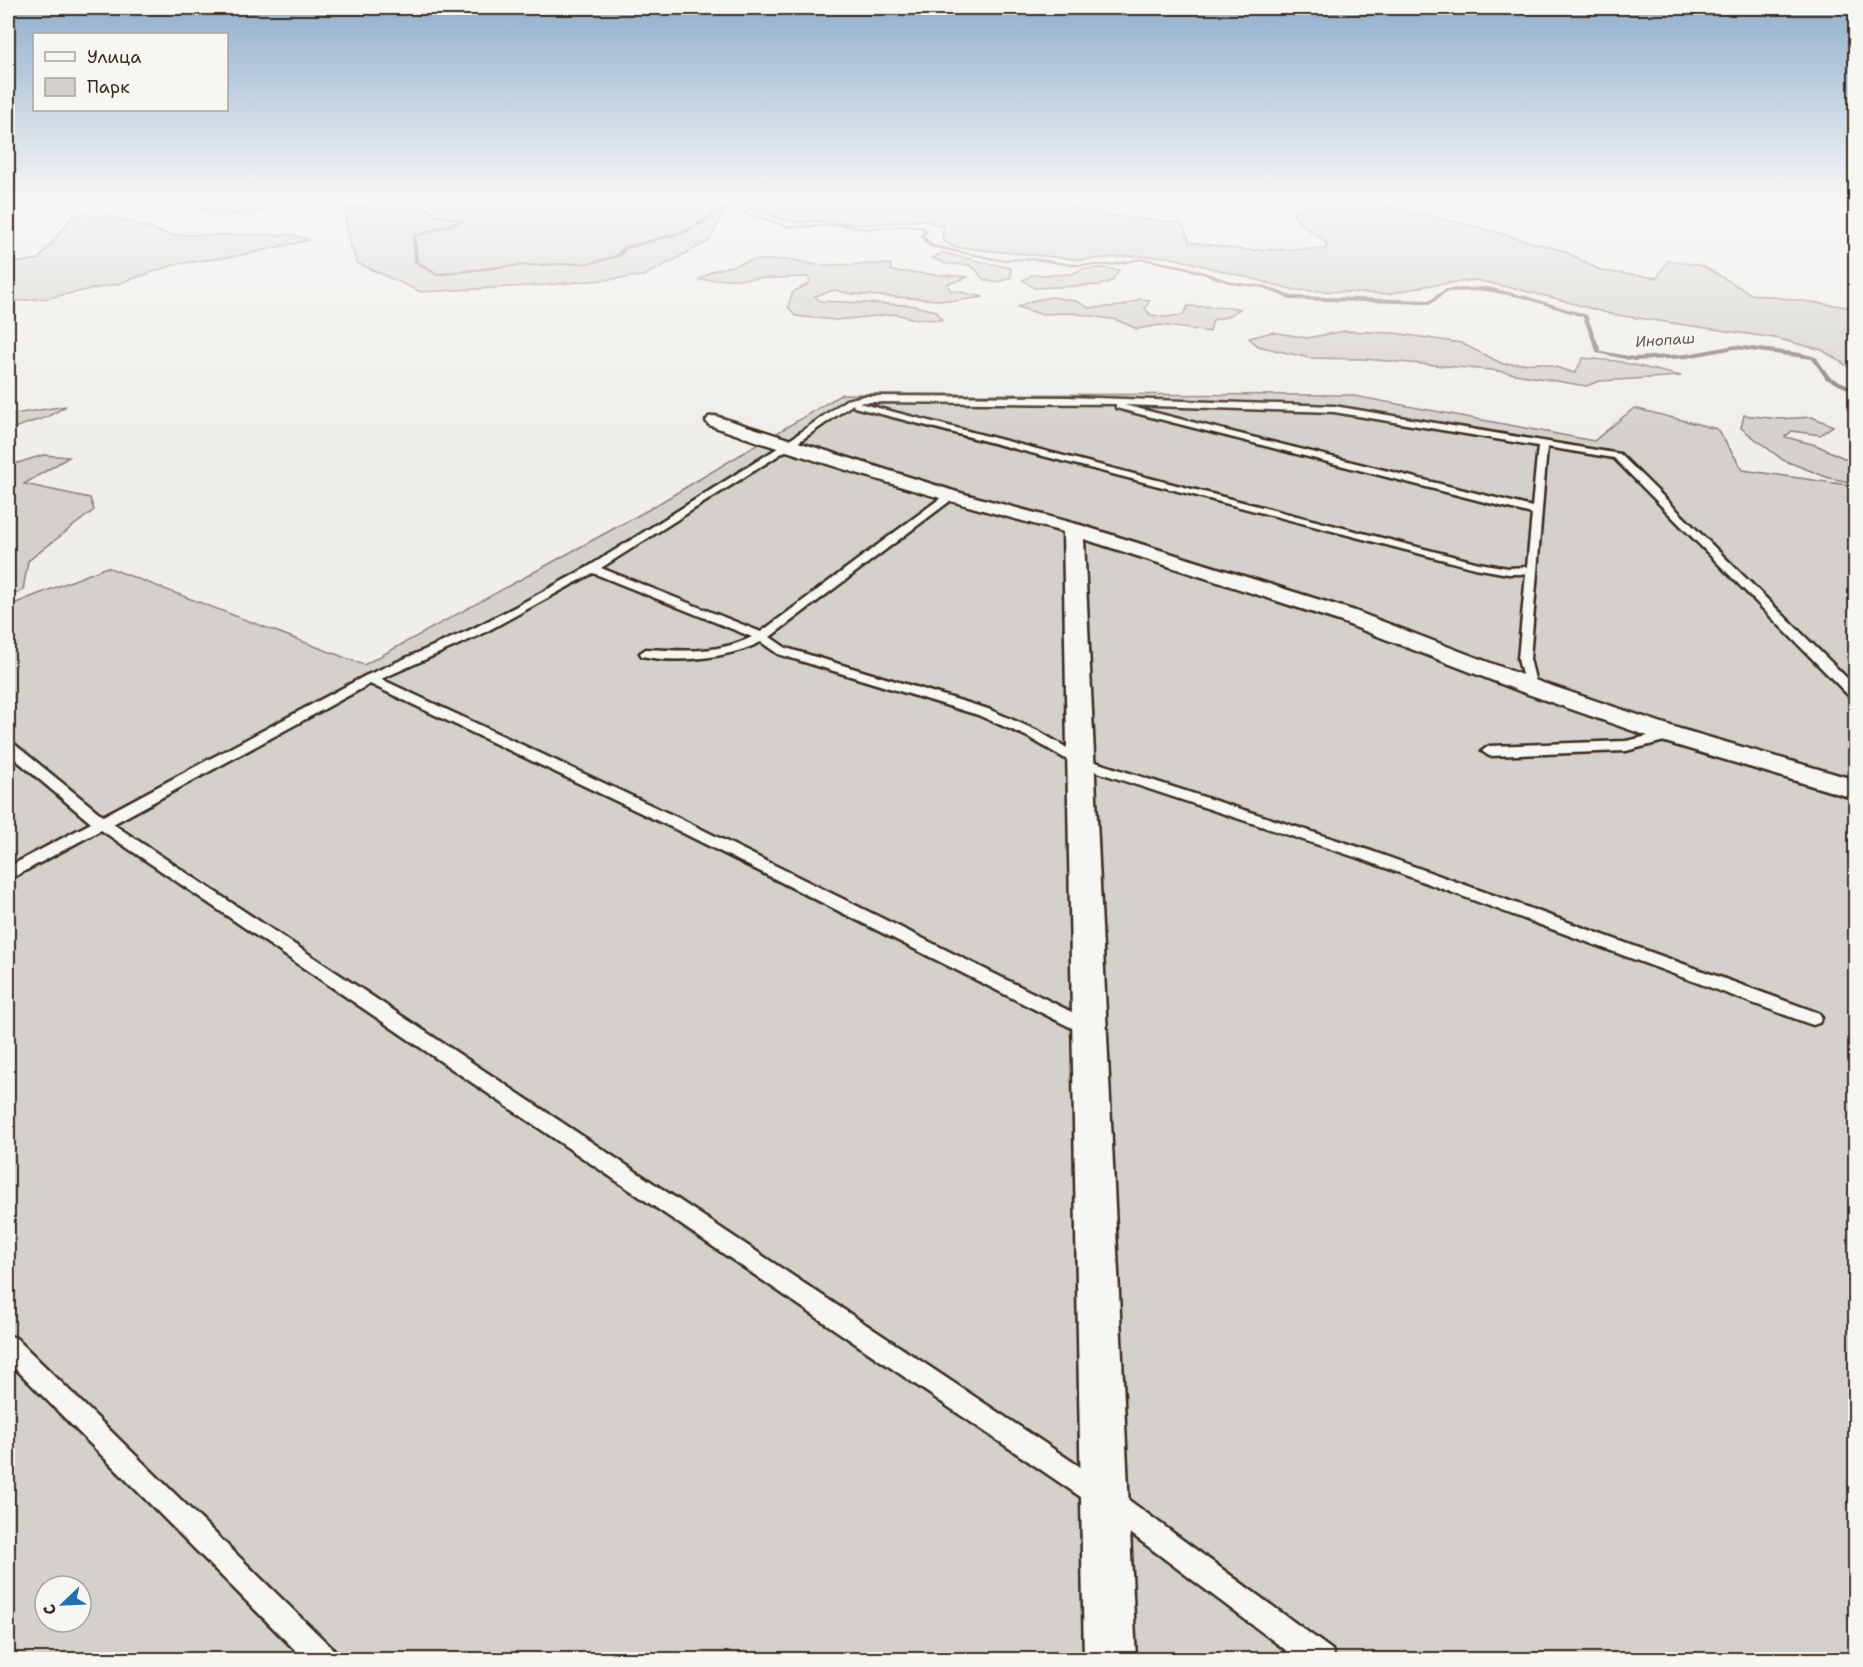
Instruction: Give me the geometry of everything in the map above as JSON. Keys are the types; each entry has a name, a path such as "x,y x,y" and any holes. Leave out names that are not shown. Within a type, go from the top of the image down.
{"street":[{"path":"715,421 787,446 950,496 1073,529 1347,616 1531,687 1671,735 1856,790"},
{"path":"1073,529 1110,1659"}],"lane":[{"path":"8,874 370,679 476,632 592,569 787,446 849,402 885,398 1115,401 1334,409 1617,456 1856,695"},
{"path":"1115,401 1119,406 1129,410 1538,512"},
{"path":"849,402 1479,566 1508,571 1533,570"},
{"path":"1531,687 1524,659 1543,443"},
{"path":"646,653 700,654 738,649 762,637 950,496"},
{"path":"592,569 762,637 782,651 983,712 1033,734 1081,762 1369,856 1813,1018"},
{"path":"370,679 682,826 1090,1029"},
{"path":"1489,751 1626,746 1671,735"},
{"path":"8,746 101,823 1106,1499 1322,1659"},
{"path":"8,1346 324,1659"}],"green space":[{"path":"8,278 136,278 117,284 48,298 8,302"},
{"path":"390,278 624,278 546,285 421,292"},
{"path":"702,278 779,278 699,280"},
{"path":"808,278 967,278 947,284 950,290 984,297 954,301 851,294 835,290 815,296 820,301 910,305 936,311 942,320 915,319 896,314 836,320 795,316 788,306 793,292 810,283"},
{"path":"982,278 1009,278 996,282"},
{"path":"1027,278 1114,278 1112,281 1100,285 1034,288 1023,280"},
{"path":"1248,278 1723,278 1751,294 1855,308 1855,371 1822,350 1775,338 1610,314 1476,280 1425,286 1389,294 1295,290"},
{"path":"1051,297 1076,301 1089,308 1122,306 1140,299 1150,300 1145,309 1151,315 1165,317 1183,315 1188,306 1240,309 1227,317 1213,320 1210,332 1160,325 1137,329 1117,320 1072,313 1040,314 1018,307 1031,301"},
{"path":"1345,331 1394,333 1461,343 1503,364 1542,363 1575,373 1583,358 1616,361 1681,376 1600,381 1586,386 1491,370 1364,359 1309,358 1258,346 1249,338 1272,332 1307,338"},
{"path":"842,394 1349,395 1594,441 1634,408 1717,429 1743,470 1855,486 1855,1659 8,1660 8,606 107,567 364,665 648,510"},
{"path":"66,406 47,417 8,430 8,415"},
{"path":"1744,415 1779,419 1812,417 1833,426 1820,435 1792,431 1785,437 1816,445 1855,463 1855,483 1829,478 1783,460 1741,428"},
{"path":"43,455 69,457 24,484 90,498 94,510 28,561 23,590 8,597 8,466"}],"waterway":[{"name":"Инопаш","path":"1216,278 1232,283 1264,287 1291,298 1431,302 1445,291 1487,289 1524,297 1585,316 1599,352 1634,359 1687,356 1735,347 1801,355 1814,358 1828,378 1856,391"}]}
